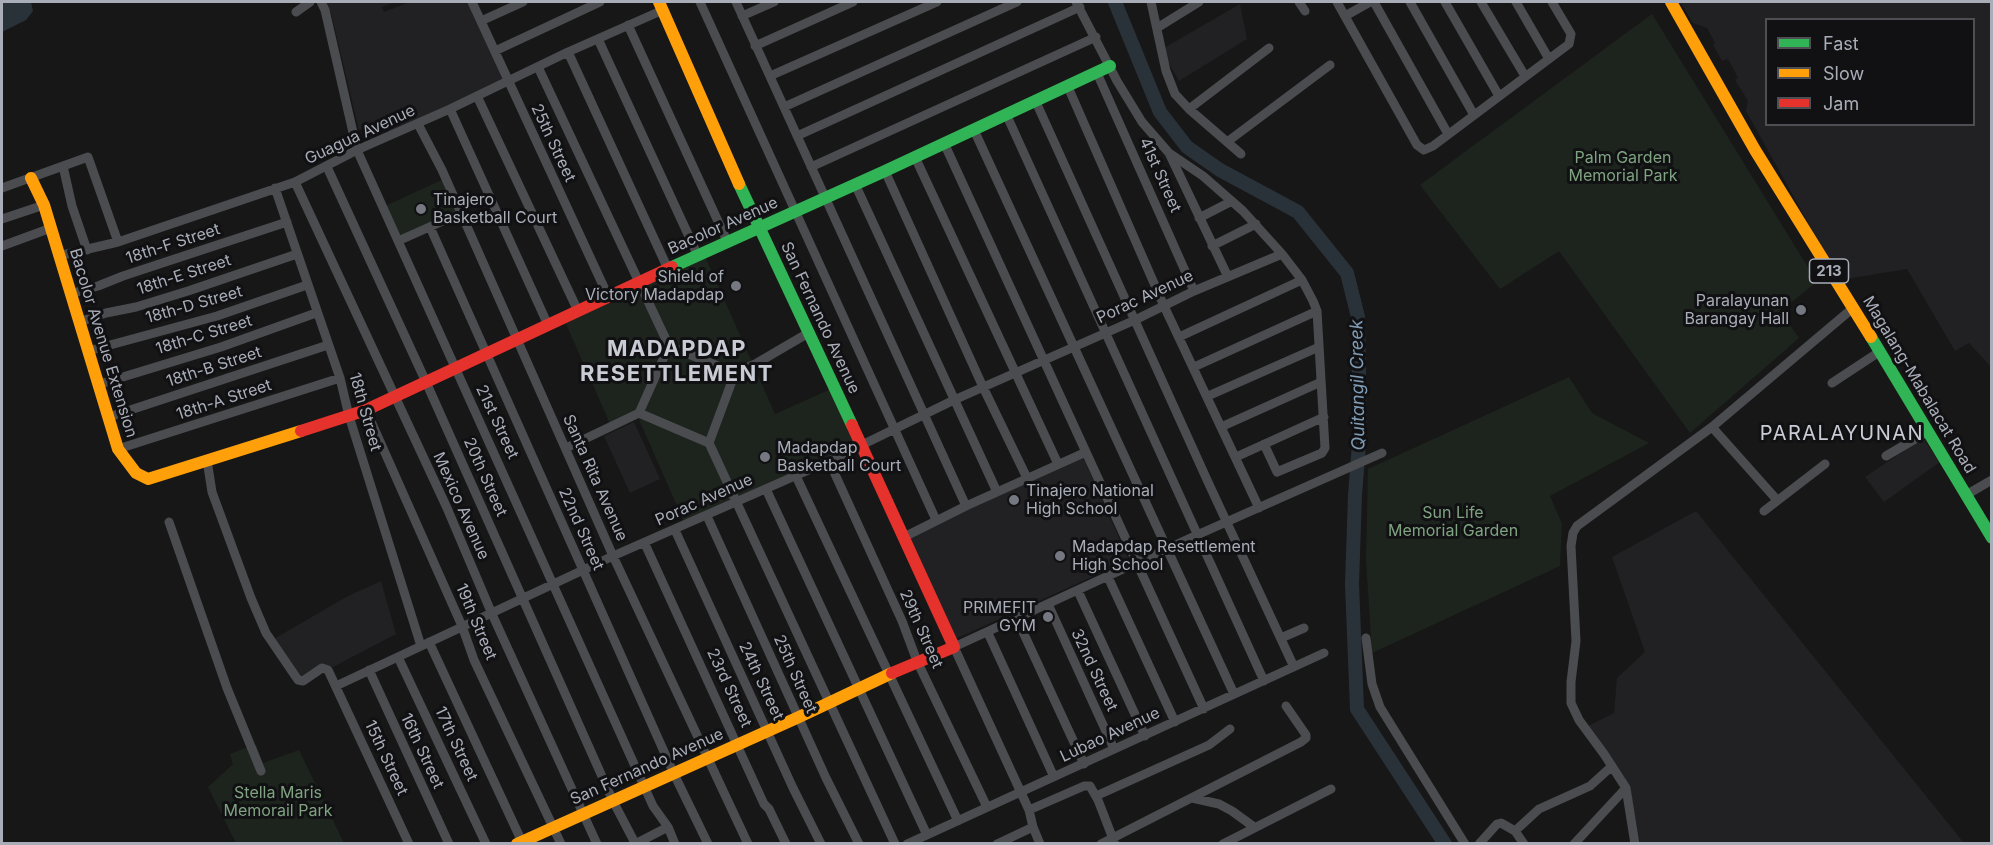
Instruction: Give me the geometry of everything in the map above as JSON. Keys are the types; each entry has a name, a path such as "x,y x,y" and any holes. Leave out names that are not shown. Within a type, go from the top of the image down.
{"main road":[{"name":"Magalang-Mabalacat Road","path":"1671,2 1755,150 1992,538"},
{"name":"San Fernando Avenue","path":"521,843 830,703 917,661 954,647 810,332 759,229 661,6"},
{"name":"Bacolor Avenue","path":"349,417 395,398 638,282 1007,116 1110,66"},
{"name":"Bacolor Avenue Extension","path":"31,178 44,205 118,449 136,473 148,479 349,417"}],"street":[{"path":"296,12 310,2"},
{"name":"21st Street","path":"321,2 325,10 357,150 652,806 668,827 675,843"},
{"name":"25th Street","path":"472,2 608,296"},
{"path":"481,21 523,2"},
{"path":"495,51 600,2"},
{"path":"700,2 936,520"},
{"path":"736,2 966,506"},
{"path":"742,16 774,2"},
{"path":"755,46 853,2"},
{"path":"770,76 937,2"},
{"path":"784,107 1017,2"},
{"path":"1151,2 1171,87 1189,109 1241,154"},
{"path":"1157,28 1199,2"},
{"path":"1299,2 1305,11"},
{"path":"1337,2 1420,148 1427,150 1569,44 1571,37 1552,2"},
{"path":"1345,16 1372,2 1448,134"},
{"path":"1410,2 1474,115"},
{"path":"1444,2 1499,96"},
{"path":"1481,2 1525,76"},
{"path":"1516,2 1549,59"},
{"path":"797,136 1078,4 1136,113 1169,153 1227,277"},
{"name":"Guagua Avenue","path":"58,256 118,242 295,182 357,150 450,110 628,25 661,6"},
{"path":"628,25 728,243"},
{"path":"811,167 1096,37"},
{"path":"598,39 698,256"},
{"path":"1189,109 1269,48"},
{"path":"568,52 668,269"},
{"path":"1227,142 1330,65"},
{"path":"538,67 669,346 735,373"},
{"name":"41st Street","path":"1097,73 1194,291"},
{"path":"1068,87 1164,306 1259,508"},
{"path":"477,96 578,310"},
{"path":"1036,102 1294,667"},
{"path":"450,110 548,325"},
{"path":"1007,116 1264,681"},
{"name":"Santa Rita Avenue","path":"418,124 442,170 613,556 748,843"},
{"path":"974,130 1234,694"},
{"path":"944,143 1204,709"},
{"path":"1169,153 1203,176 1256,224 1302,280 1317,311 1325,445 1322,453 1277,472 1264,444"},
{"path":"2,188 31,178 35,174 88,157 118,242"},
{"path":"915,157 1058,464"},
{"path":"63,166 72,206 87,250"},
{"name":"20th Street","path":"327,167 426,382 613,801 635,843"},
{"path":"885,171 1027,478"},
{"name":"Mexico Avenue","path":"295,182 447,508 492,614 597,843"},
{"path":"855,184 997,492"},
{"name":"18th Street","path":"275,188 340,378 349,417 425,644 521,843"},
{"path":"1199,218 1232,201"},
{"path":"2,219 44,205"},
{"path":"398,241 460,213"},
{"name":"18th-F Street","path":"70,294 287,222"},
{"path":"1212,246 1256,224"},
{"name":"22nd Street","path":"430,227 674,774 708,843"},
{"path":"2,246 51,228"},
{"name":"18th-E Street","path":"79,322 106,313 136,307 297,254"},
{"name":"Porac Avenue","path":"336,686 613,556 829,462 954,400 1135,320 1194,291 1282,254"},
{"path":"1179,337 1302,280"},
{"name":"18th-D Street","path":"88,351 217,316 307,285"},
{"path":"1635,843 1626,788 1574,713 1571,703 1576,641 1571,538 1577,526 1712,426 1853,308"},
{"path":"1194,367 1317,311"},
{"name":"18th-C Street","path":"99,384 221,347 316,313"},
{"path":"709,443 735,373 810,332"},
{"name":"18th-B Street","path":"109,417 328,345"},
{"path":"566,448 639,413 669,346"},
{"path":"1208,396 1319,347"},
{"path":"1832,383 1879,352"},
{"name":"18th-A Street","path":"118,449 340,378"},
{"path":"1221,427 1321,382"},
{"name":"19th Street","path":"366,411 462,626 474,660 561,843"},
{"path":"639,413 709,443 895,843"},
{"path":"1236,457 1324,417"},
{"path":"1712,426 1777,500"},
{"path":"1886,456 1927,432"},
{"path":"904,537 936,520 1086,452"},
{"name":"San Fernando Avenue","path":"1040,843 1029,810 954,647 1382,453"},
{"path":"207,460 212,492 266,633 298,680 303,681 325,668 336,686"},
{"name":"29th Street","path":"829,462 902,621 917,661 987,807"},
{"path":"1764,511 1825,464"},
{"path":"796,476 958,821"},
{"path":"1966,495 1992,480"},
{"path":"766,489 927,835"},
{"name":"25th Street","path":"707,516 858,843"},
{"path":"169,522 227,688 261,771"},
{"name":"24th Street","path":"675,530 793,788 821,843"},
{"name":"23rd Street","path":"645,544 764,804 769,809 786,843"},
{"path":"1108,577 1175,722"},
{"path":"1078,591 1145,736"},
{"name":"32nd Street","path":"1048,604 1114,749"},
{"path":"1017,619 1084,764"},
{"path":"1281,638 1304,628"},
{"path":"988,633 1054,777"},
{"path":"1366,638 1372,684 1380,707 1465,843"},
{"name":"Lubao Avenue","path":"907,843 1324,653"},
{"name":"17th Street","path":"398,657 486,843"},
{"name":"16th Street","path":"369,670 449,843"},
{"name":"15th Street","path":"336,686 409,843"},
{"path":"1101,843 1114,840 1269,760 1306,738 1286,706"},
{"path":"1096,796 1209,745 1230,729"},
{"path":"1515,831 1539,809 1590,786 1612,766"},
{"path":"1029,810 1084,786 1090,786 1114,840"},
{"path":"1574,843 1626,788"},
{"path":"1223,843 1331,789"},
{"path":"1192,798 1219,804 1254,827"},
{"path":"1479,843 1497,824 1501,823 1515,831 1524,843"},
{"path":"635,843 668,827"},
{"path":"997,843 1033,827"}],"shaded area":[{"path":"2,2 31,2 33,11 26,20 2,32"},
{"path":"325,2 395,2 382,7 384,12 410,2 471,2 506,79 389,134 383,119 359,130 331,13"},
{"path":"1680,2 1991,2 1991,367 1969,343 1955,351 1907,269 1840,280 1746,111 1748,101 1735,80 1738,78 1728,59 1722,61 1707,28 1693,23"},
{"path":"1240,4 1247,39 1179,81 1168,62 1164,48"},
{"path":"634,422 660,479 630,493 604,436"},
{"path":"1923,438 1940,462 1884,502 1865,477"},
{"name":"Madapdap Resettlement High School","path":"1083,457 1129,560 953,640 907,537"},
{"path":"1696,511 1964,843 1640,843 1630,790 1588,726 1614,713 1617,678 1645,652 1612,557"},
{"path":"381,581 396,634 333,667 325,665 301,680 272,640 348,596"}],"green space":[{"name":"Palm Garden Memorial Park","path":"1652,14 1817,282 1780,311 1799,338 1690,433 1559,251 1500,289 1420,185"},
{"name":"Tinajero Basketball Court","path":"444,179 458,211 399,238 385,206"},
{"path":"704,254 775,414 833,388 859,446 685,524 637,415 611,426 563,317"},
{"name":"Sun Life Memorial Garden","path":"1569,377 1592,413 1649,443 1550,496 1562,524 1560,566 1372,653 1366,560 1368,469"},
{"name":"Stella Maris Memorail Park","path":"256,744 263,763 299,750 344,843 236,843 208,787 233,764 230,754"}],"waterway":[{"name":"Quitangil Creek","path":"1115,2 1160,112 1187,147 1220,170 1298,212 1347,273 1358,317 1360,431 1352,584 1357,709 1445,844"}],"traffic: fast":[{"path":"672,267 1110,66"},
{"path":"739,184 852,425"},
{"path":"1871,337 1992,538"}],"traffic: slow":[{"path":"659,2 739,184"},
{"path":"1671,2 1755,150 1871,337"},
{"path":"31,178 44,205 118,449 136,473 148,479 301,431"},
{"path":"517,844 892,673"}],"traffic: jam":[{"path":"301,431 366,410 672,267"},
{"path":"852,425 954,647 892,673"}],"place":[{"name":"Tinajero Basketball Court","path":"421,209"},
{"name":"Shield of Victory Madapdap","path":"736,286"},
{"name":"Paralayunan Barangay Hall","path":"1801,310"},
{"name":"Madapdap Basketball Court","path":"765,457"},
{"name":"Tinajero National High School","path":"1014,500"},
{"name":"Madapdap Resettlement High School","path":"1060,556"},
{"name":"PRIMEFIT GYM","path":"1048,617"}],"district":[{"name":"MADAPDAP RESETTLEMENT","path":"677,362"},
{"name":"PARALAYUNAN","path":"1842,434"}]}
